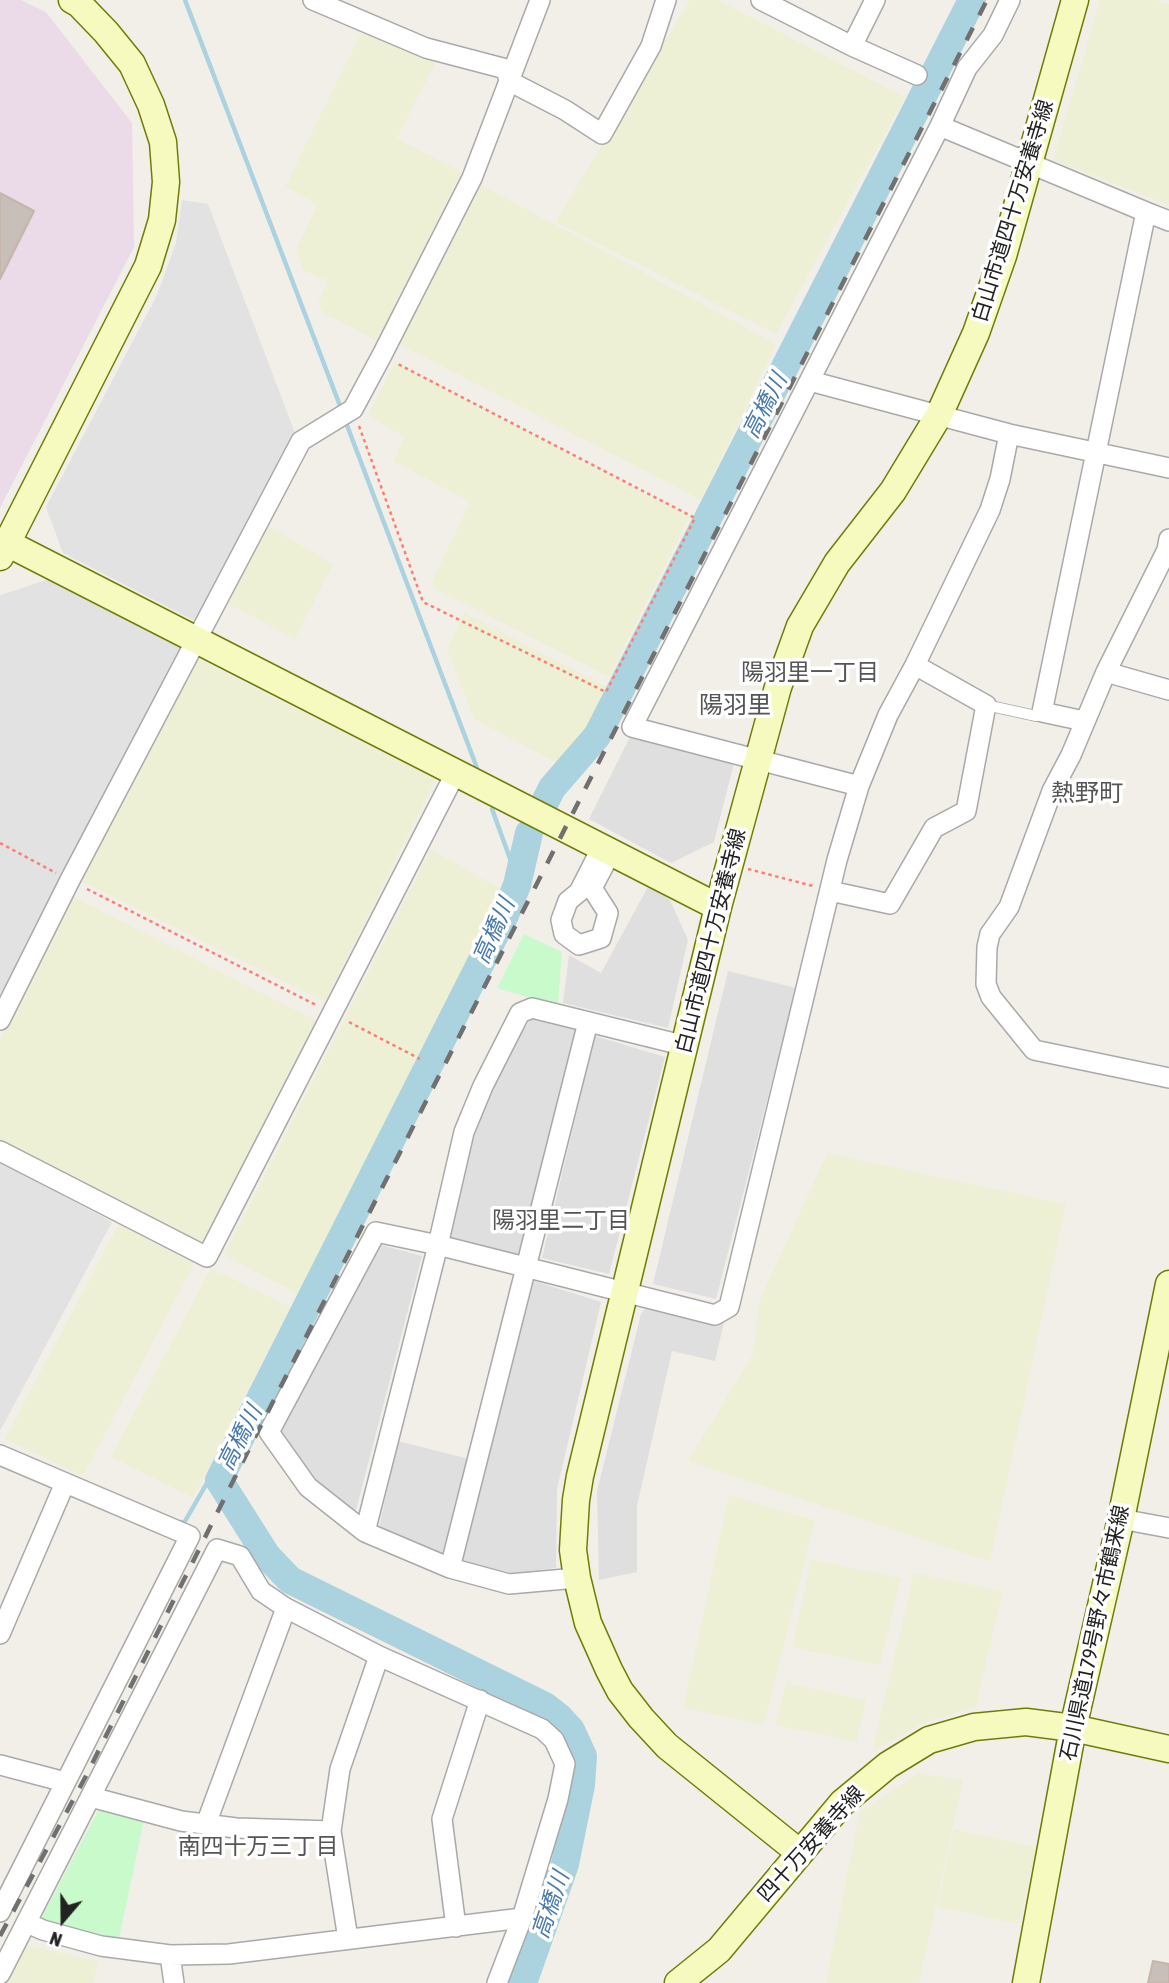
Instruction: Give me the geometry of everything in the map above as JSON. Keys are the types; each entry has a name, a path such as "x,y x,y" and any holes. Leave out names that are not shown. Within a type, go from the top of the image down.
{"street":[{"path":"72,0 106,32 132,64 151,105 163,142 166,182 162,220 148,266 4,550 196,640 718,907"},
{"path":"0,1020 70,880 302,441 346,413 382,355 472,178 540,0"},
{"path":"323,2 426,48 506,69 509,81 565,110 602,134 651,46 666,0"},
{"path":"761,0 917,75"},
{"path":"852,46 875,0"},
{"path":"859,786 632,727 940,126 967,68 993,34 1010,0"},
{"name":"白山市道四十万安養寺線","path":"800,1853 667,1746 620,1691 588,1623 577,1578 573,1550 580,1476 718,907 778,687 800,626 837,563 893,491 939,415 976,333 1003,256 1075,0"},
{"path":"940,126 1169,221"},
{"path":"1084,720 1042,712 1146,212"},
{"path":"810,381 1009,434 1169,468"},
{"path":"577,1578 509,1584 450,1568 365,1532 307,1487 269,1432 376,1232 438,1245 715,1315 729,1307 830,891 859,786 888,715 990,510 1000,479 1009,434"},
{"path":"1169,539 1167,550 1106,672 1071,755 1052,791 1009,907 990,933 986,984 991,997 1034,1050 1169,1078"},
{"path":"830,891 890,904 934,828 966,811 986,705 915,665"},
{"path":"1106,672 1169,690"},
{"path":"0,1151 208,1257 456,772"},
{"path":"365,1532 464,1132 483,1086 520,1013 532,1008 686,1046"},
{"path":"450,1568 589,1022"},
{"name":"石川県道179号野々市鶴来線","path":"1026,1983 1073,1728 1162,1353 1169,1284"},
{"path":"0,1455 190,1536 0,1912"},
{"path":"0,1634 65,1483"},
{"path":"1121,1519 1169,1528"},
{"path":"0,1974 217,1549 240,1556 261,1591 286,1608 379,1656 542,1729 554,1740 565,1764 558,1799 522,1918 497,1983"},
{"path":"206,1824 286,1608"},
{"path":"348,1939 331,1831 340,1769 379,1656"},
{"path":"456,1927 442,1819 480,1700"},
{"name":"四十万安養寺線","path":"678,1983 719,1950 842,1803 888,1765 929,1740 974,1727 1026,1722 1073,1728 1169,1749"},
{"path":"0,1765 65,1782"},
{"path":"91,1797 181,1821 236,1828 331,1831"},
{"path":"27,1923 102,1946 170,1955 229,1954 522,1918"},
{"path":"170,1955 174,1983"}],"lane":[{"path":"986,705 1036,716 1042,712"}],"path":[{"path":"346,413 423,602 606,692 695,518 382,355"},
{"path":"0,843 420,1059"},
{"path":"729,864 830,891"}],"shaded area":[{"path":"0,0 21,0 46,12 132,123 134,247 0,508"},
{"path":"182,200 208,204 295,433 197,622 63,553 46,507 157,295 176,243"},
{"path":"49,579 182,649 0,1007 0,597"},
{"path":"630,737 734,763 714,842 671,863 589,819"},
{"path":"649,885 670,900 688,940 668,1028 563,1003 569,955 601,973"},
{"path":"728,971 796,988 716,1299 653,1284"},
{"path":"531,1019 577,1028 521,1257 449,1239 475,1128 516,1041"},
{"path":"595,1036 665,1057 609,1274 542,1258"},
{"path":"0,1162 112,1222 0,1431"},
{"path":"381,1245 422,1256 355,1514 316,1481 280,1434"},
{"path":"534,1281 601,1302 557,1489 556,1568 513,1573 462,1562"},
{"path":"647,1306 724,1322 715,1361 672,1351 637,1506 637,1572 599,1580 597,1491 641,1314"},
{"path":"398,1441 469,1459 442,1554 379,1527"}],"green space":[{"path":"690,0 718,0 905,97 776,334 555,222"},
{"path":"1100,0 1156,0 1169,4 1169,205 1053,160"},
{"path":"361,33 436,62 397,138 461,172 380,342 323,313 318,303 328,281 304,271 296,249 318,205 285,187"},
{"path":"478,183 776,344 701,500 397,343"},
{"path":"395,362 690,516 609,677 430,586 470,502 393,461 404,437 368,415"},
{"path":"265,524 333,564 295,639 225,602"},
{"path":"464,612 607,687 566,768 474,719 447,649"},
{"path":"194,657 436,779 325,1002 79,880"},
{"path":"431,849 504,891 300,1295 224,1255"},
{"path":"74,897 317,1021 203,1244 0,1142 0,1040"},
{"path":"524,934 562,952 558,1006 497,988"},
{"path":"827,1153 1066,1204 990,1562 688,1461 753,1354 759,1302"},
{"path":"120,1222 195,1262 83,1476 5,1439"},
{"path":"211,1268 290,1307 193,1498 111,1457"},
{"path":"729,1495 815,1520 764,1725 683,1708"},
{"path":"811,1559 901,1578 880,1665 792,1648"},
{"path":"914,1573 1003,1591 976,1706 924,1723 872,1751"},
{"path":"786,1683 866,1700 857,1742 775,1725"},
{"path":"918,1773 963,1780 919,1983 826,1983 859,1814"},
{"path":"100,1807 144,1820 119,1939 41,1919"},
{"path":"954,1829 1037,1847 1019,1924 937,1907"},
{"path":"25,1945 98,1961 93,1983 6,1983"}],"building":[{"path":"0,193 34,211 0,279"},
{"path":"1153,1961 1169,1964 1169,1983 1148,1983"}],"waterway":[{"path":"185,0 342,411"},
{"name":"高橋川","path":"545,802 552,788 597,736 972,0"},
{"path":"345,420 477,768"},
{"path":"492,809 517,885"},
{"name":"高橋川","path":"523,1983 565,1864 581,1785 583,1756 571,1730 545,1706 290,1580 267,1556 219,1480 505,915 517,885 529,833"},
{"path":"181,1522 184,1523 207,1483 219,1480"}],"railway":[{"path":"0,1936 86,1776 253,1441 987,0"}],"district":[{"name":"陽羽里一丁目","path":"810,673"},
{"name":"陽羽里","path":"735,705"},
{"name":"熱野町","path":"1087,793"},
{"name":"陽羽里二丁目","path":"561,1221"},
{"name":"南四十万三丁目","path":"258,1847"}]}
